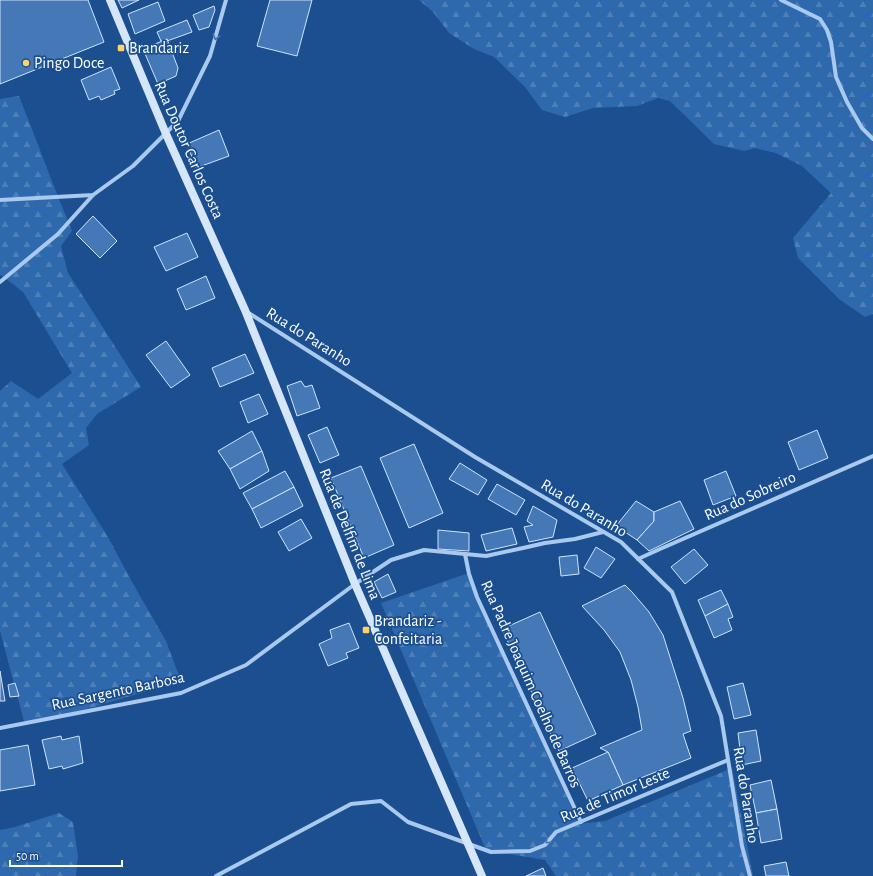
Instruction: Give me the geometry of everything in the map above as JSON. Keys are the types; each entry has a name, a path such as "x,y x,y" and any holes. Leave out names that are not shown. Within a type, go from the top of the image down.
{"main road":[{"name":"Rua Doutor Carlos Costa","path":"110,0 166,134 245,310"},
{"name":"Rua de Delfim de Lima","path":"245,310 355,584 482,876"}],"street":[{"path":"0,282 58,234 93,195 133,166 178,122 210,56 226,0"},
{"path":"781,0 820,19 827,30 836,77 847,102 862,128 873,139"},
{"path":"0,200 93,195"},
{"name":"Rua do Paranho","path":"245,310 476,457 621,542 672,592 721,716 742,846 750,876"},
{"name":"Rua do Sobreiro","path":"638,559 873,456"},
{"name":"Rua Sargento Barbosa","path":"0,728 181,693 246,665 355,584 391,560 424,550 486,556 545,543 575,539 603,532"},
{"name":"Rua Padre Joaquim Coelho de Barros","path":"465,554 469,574 477,597 581,822"},
{"name":"Rua de Timor Leste","path":"216,876 351,804 381,801 408,822 491,852 530,851 545,845 556,832 728,760"}],"green space":[{"path":"419,0 873,0 873,314 865,317 839,299 798,258 793,238 831,193 802,166 776,153 755,148 744,151 714,144 670,101 658,98 637,106 593,108 565,117 542,110 525,87 494,57 474,49 449,33 433,12"},
{"path":"19,96 72,231 61,246 68,273 141,387 97,414 86,428 89,445 62,464 108,537 166,641 181,681 97,706 25,725 0,631 0,391 11,381 38,399 72,373 23,292 1,275 0,276 0,99"},
{"path":"466,574 539,727 578,824 605,821 732,768 753,876 556,876 545,860 486,850 381,603"},
{"path":"59,813 73,822 78,856 76,876 0,876 0,830 15,827"}],"building":[{"name":"Pingo Doce","path":"0,0 88,0 104,42 0,84"},
{"path":"118,0 139,0 122,8"},
{"path":"270,0 312,0 297,56 257,46"},
{"path":"158,2 165,21 135,34 128,14"},
{"path":"214,6 215,10 209,27 199,30 193,15"},
{"path":"187,20 192,32 167,41 167,39 161,41 157,32"},
{"path":"167,39 178,68 176,76 158,84 143,49"},
{"path":"111,67 120,89 114,91 115,94 101,100 99,96 89,100 81,80"},
{"path":"219,130 229,156 196,168 187,144"},
{"path":"93,216 117,241 100,258 76,234"},
{"path":"187,233 198,257 166,271 154,247"},
{"path":"206,276 215,298 186,310 177,289"},
{"path":"166,341 190,375 171,388 146,355"},
{"path":"245,354 254,373 220,387 212,368"},
{"path":"301,381 305,387 312,385 320,408 297,416 287,386"},
{"path":"259,394 268,414 248,423 240,402"},
{"path":"327,427 339,455 320,463 308,435"},
{"path":"817,430 828,458 799,470 788,442"},
{"path":"252,431 262,451 230,469 218,451"},
{"path":"414,444 443,513 409,528 380,458"},
{"path":"262,451 269,471 240,489 230,469"},
{"path":"460,463 487,480 478,495 449,479"},
{"path":"361,466 394,545 364,558 331,478"},
{"path":"285,471 294,487 252,509 243,493"},
{"path":"726,471 736,496 713,505 704,480"},
{"path":"497,484 525,500 516,515 488,499"},
{"path":"294,487 303,506 261,528 252,509"},
{"path":"636,501 654,512 654,521 637,540 616,526"},
{"path":"680,501 694,529 649,551 637,540 654,521 654,512"},
{"path":"533,506 557,520 553,537 529,542 524,527 533,525 527,521"},
{"path":"301,519 312,538 289,551 278,532"},
{"path":"512,528 517,544 486,551 481,535"},
{"path":"438,530 469,533 469,551 438,549"},
{"path":"596,547 615,559 601,578 584,568"},
{"path":"694,549 708,565 685,584 671,567"},
{"path":"577,555 579,574 561,576 559,557"},
{"path":"388,574 396,592 382,598 374,582"},
{"path":"625,585 649,612 663,635 683,698 691,731 683,734 691,758 623,785 608,752 600,748 642,730 638,707 631,680 620,652 604,630 582,606"},
{"path":"721,590 728,604 705,616 698,600"},
{"path":"728,604 733,617 728,619 732,630 714,638 705,616"},
{"path":"540,612 596,734 559,751 502,629"},
{"path":"349,623 359,648 346,653 348,658 328,666 319,644 332,638 330,630"},
{"path":"0,671 5,701 0,701"},
{"path":"15,683 19,696 10,697 8,685"},
{"path":"743,683 751,715 734,719 727,687"},
{"path":"756,730 761,761 742,765 738,733"},
{"path":"61,736 62,740 79,736 83,763 63,769 62,766 49,769 42,740"},
{"path":"28,745 35,785 0,791 0,750"},
{"path":"608,752 623,785 588,801 572,768"},
{"path":"771,780 777,809 756,813 750,785"},
{"path":"777,809 782,839 761,843 756,813"},
{"path":"786,862 789,876 766,876 764,866"},
{"path":"543,868 546,876 526,876"}],"place":[{"name":"Brandariz","path":"121,48"},
{"name":"Pingo Doce","path":"26,63"},
{"name":"Brandariz - Confeitaria","path":"366,630"}]}
